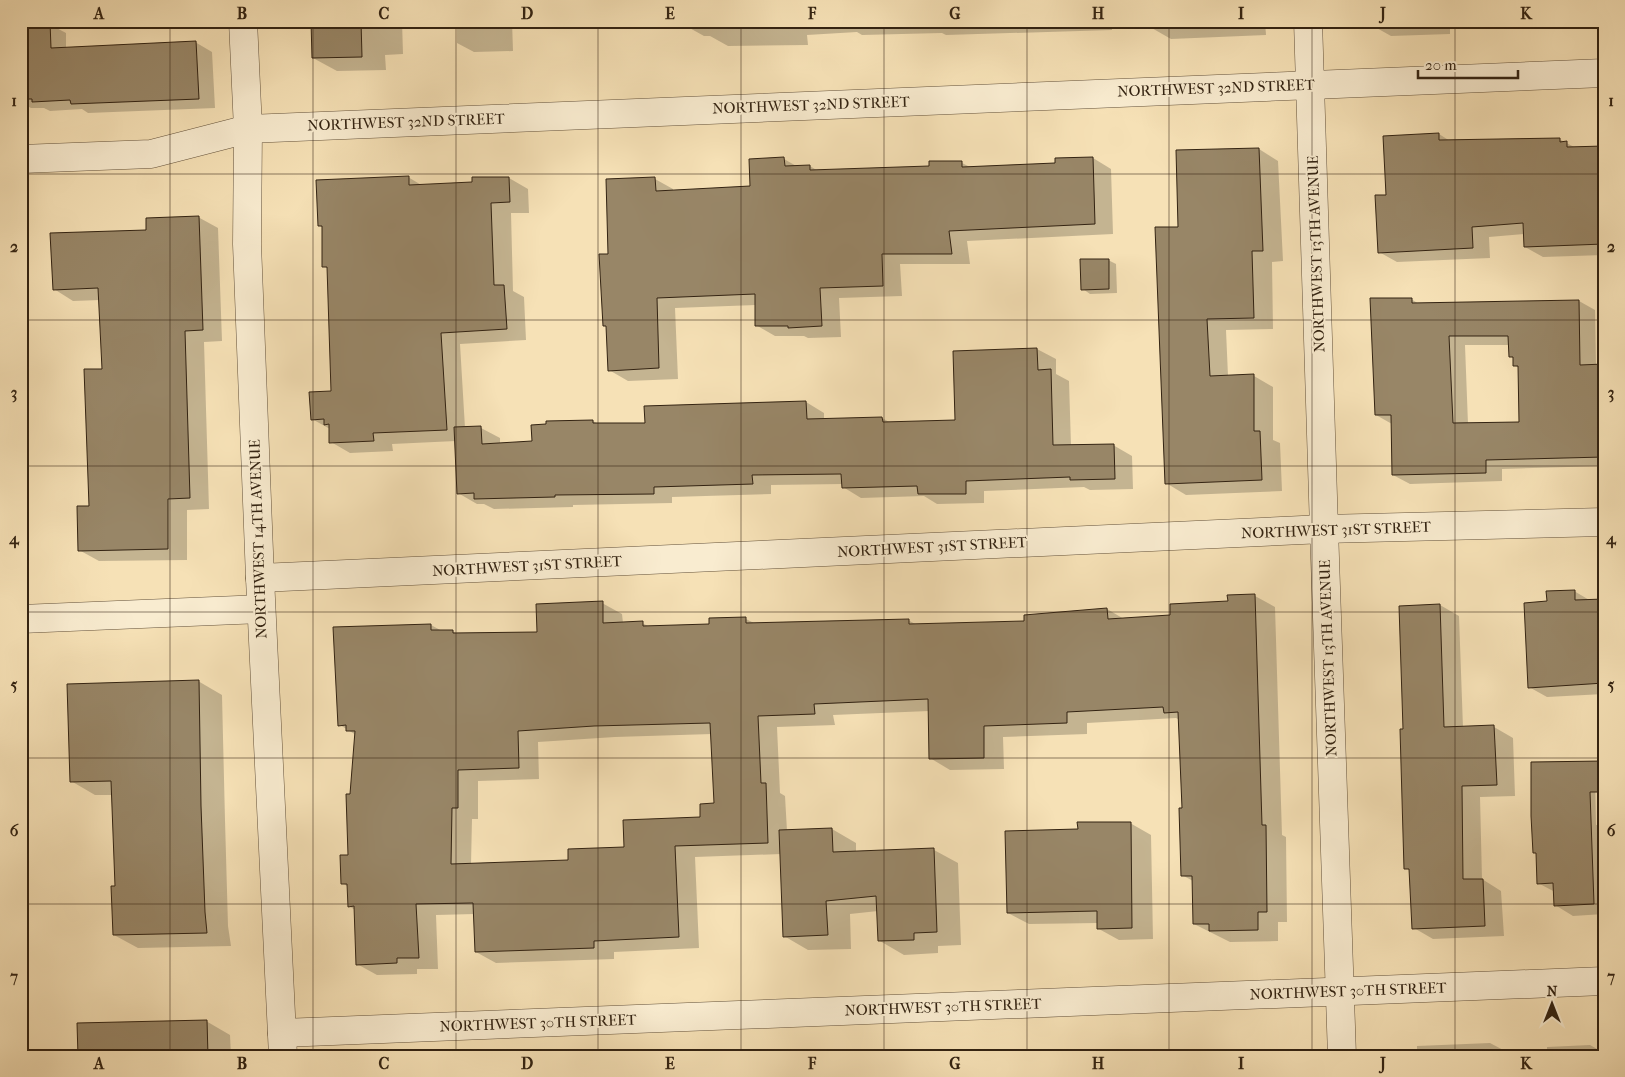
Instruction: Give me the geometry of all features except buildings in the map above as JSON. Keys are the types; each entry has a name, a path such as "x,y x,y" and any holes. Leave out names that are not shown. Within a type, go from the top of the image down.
{"street":[{"name":"NORTHWEST 14TH AVENUE","path":"243,21 248,129 247,244 261,609 282,1045"},
{"name":"NORTHWEST 13TH AVENUE","path":"1308,21 1342,1056"},
{"name":"NORTHWEST 32ND STREET","path":"21,159 151,154 248,129 1604,72"},
{"name":"NORTHWEST 31ST STREET","path":"260,578 1324,529 1604,522"},
{"path":"21,618 261,609"},
{"name":"NORTHWEST 30TH STREET","path":"282,1045 1340,992 1604,981"}]}
